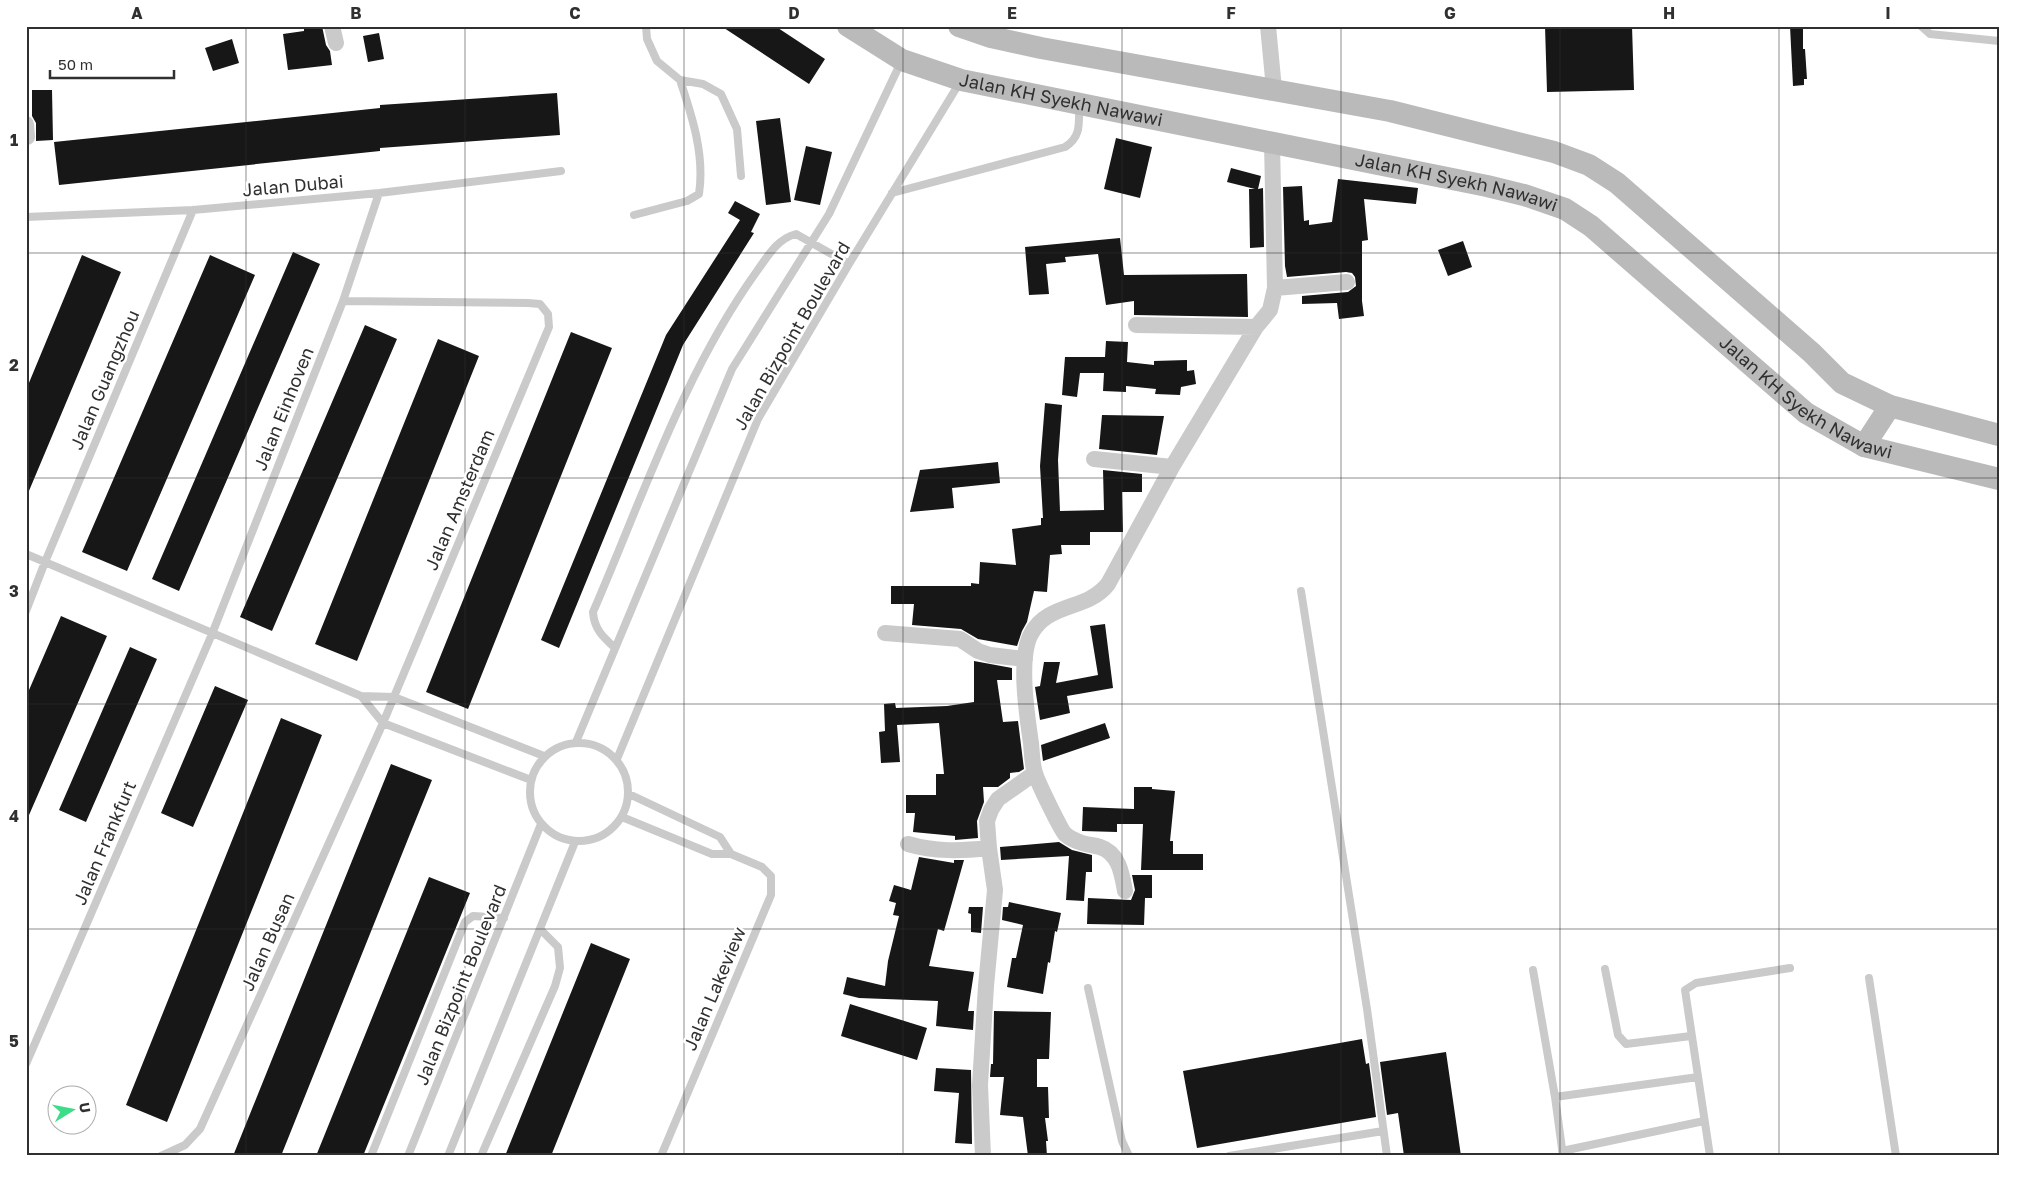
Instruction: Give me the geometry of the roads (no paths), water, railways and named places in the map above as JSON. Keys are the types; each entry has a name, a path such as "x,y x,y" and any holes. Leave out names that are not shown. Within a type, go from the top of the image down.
{"main road":[{"name":"Jalan KH Syekh Nawawi","path":"848,26 902,60 961,80 1488,186 1524,195 1565,209 1591,226 1806,413 1864,446 1999,479"},
{"name":"Jalan KH Syekh Nawawi","path":"958,26 991,37 1041,48 1274,89 1410,116 1554,152 1589,165 1617,183 1638,201 1812,353 1842,383 1890,406 1999,435"},
{"path":"1864,446 1890,406"}],"street":[{"path":"332,26 336,43"},
{"path":"1268,26 1274,89"},
{"path":"1125,891 1120,867 1112,855 1102,848 1075,841 1065,834 1035,773 1026,710 1025,659 1030,635 1042,620 1054,612 1093,598 1100,594 1108,584 1172,467 1256,327 1270,310 1275,288 1272,143"},
{"path":"1275,288 1347,282"},
{"path":"1136,325 1256,327"},
{"path":"1094,459 1172,467"},
{"path":"885,633 960,639 978,651 990,655 1025,659"},
{"path":"983,1156 980,1085 986,986 995,890 987,822 991,810 998,799 1035,773"},
{"path":"908,844 925,850 961,851 989,848"}],"lane":[{"path":"646,26 647,39 657,61 680,80 703,84 721,94 737,130 741,176"},
{"path":"1921,26 1930,34 1999,41"},
{"name":"Jalan Bizpoint Boulevard","path":"576,742 732,369 829,214 902,60"},
{"path":"634,215 687,201 699,194 701,182 696,129 680,80"},
{"name":"Jalan Bizpoint Boulevard","path":"617,759 758,419 849,264 961,80"},
{"path":"892,194 1065,147 1073,142 1077,136 1079,103"},
{"name":"Jalan Dubai","path":"26,217 193,210 379,193 561,171"},
{"name":"Jalan Einhoven","path":"212,634 343,301 379,193"},
{"name":"Jalan Guangzhou","path":"26,611 193,210"},
{"path":"615,648 598,631 593,612 673,422 707,350 744,290 777,243 786,236 796,234 812,241 849,264"},
{"name":"Jalan Amsterdam","path":"343,301 528,303 540,304 548,314 549,327 383,724"},
{"path":"26,554 361,696 394,697 544,756"},
{"path":"1301,591 1367,1009 1387,1156"},
{"name":"Jalan Frankfurt","path":"26,1064 212,634"},
{"path":"361,696 383,724 531,780"},
{"name":"Jalan Busan","path":"161,1156 185,1145 200,1129 383,724"},
{"path":"576,742 598,746 617,759 626,775 629,794 627,806 622,817 610,831 594,840 575,842 556,836 541,824 533,811 530,796 531,780 536,767 544,756 559,746 576,742"},
{"path":"629,794 720,837 731,854"},
{"path":"622,817 712,854 731,854"},
{"name":"Jalan Bizpoint Boulevard","path":"408,1156 541,824"},
{"path":"448,1156 575,842"},
{"name":"Jalan Lakeview","path":"661,1156 771,895 771,876 767,871 731,854"},
{"path":"371,1156 465,922 473,916 504,918"},
{"path":"481,1156 555,986 560,968 558,948 541,930"},
{"path":"1604,968 1618,1035 1626,1044 1691,1036"},
{"path":"1710,1156 1685,990 1696,983 1790,968"},
{"path":"1533,970 1556,1097 1563,1153 1704,1121"},
{"path":"1869,978 1896,1156"},
{"path":"1088,988 1122,1141 1129,1156"},
{"path":"1556,1097 1698,1077"},
{"path":"1229,1156 1383,1132"}]}
